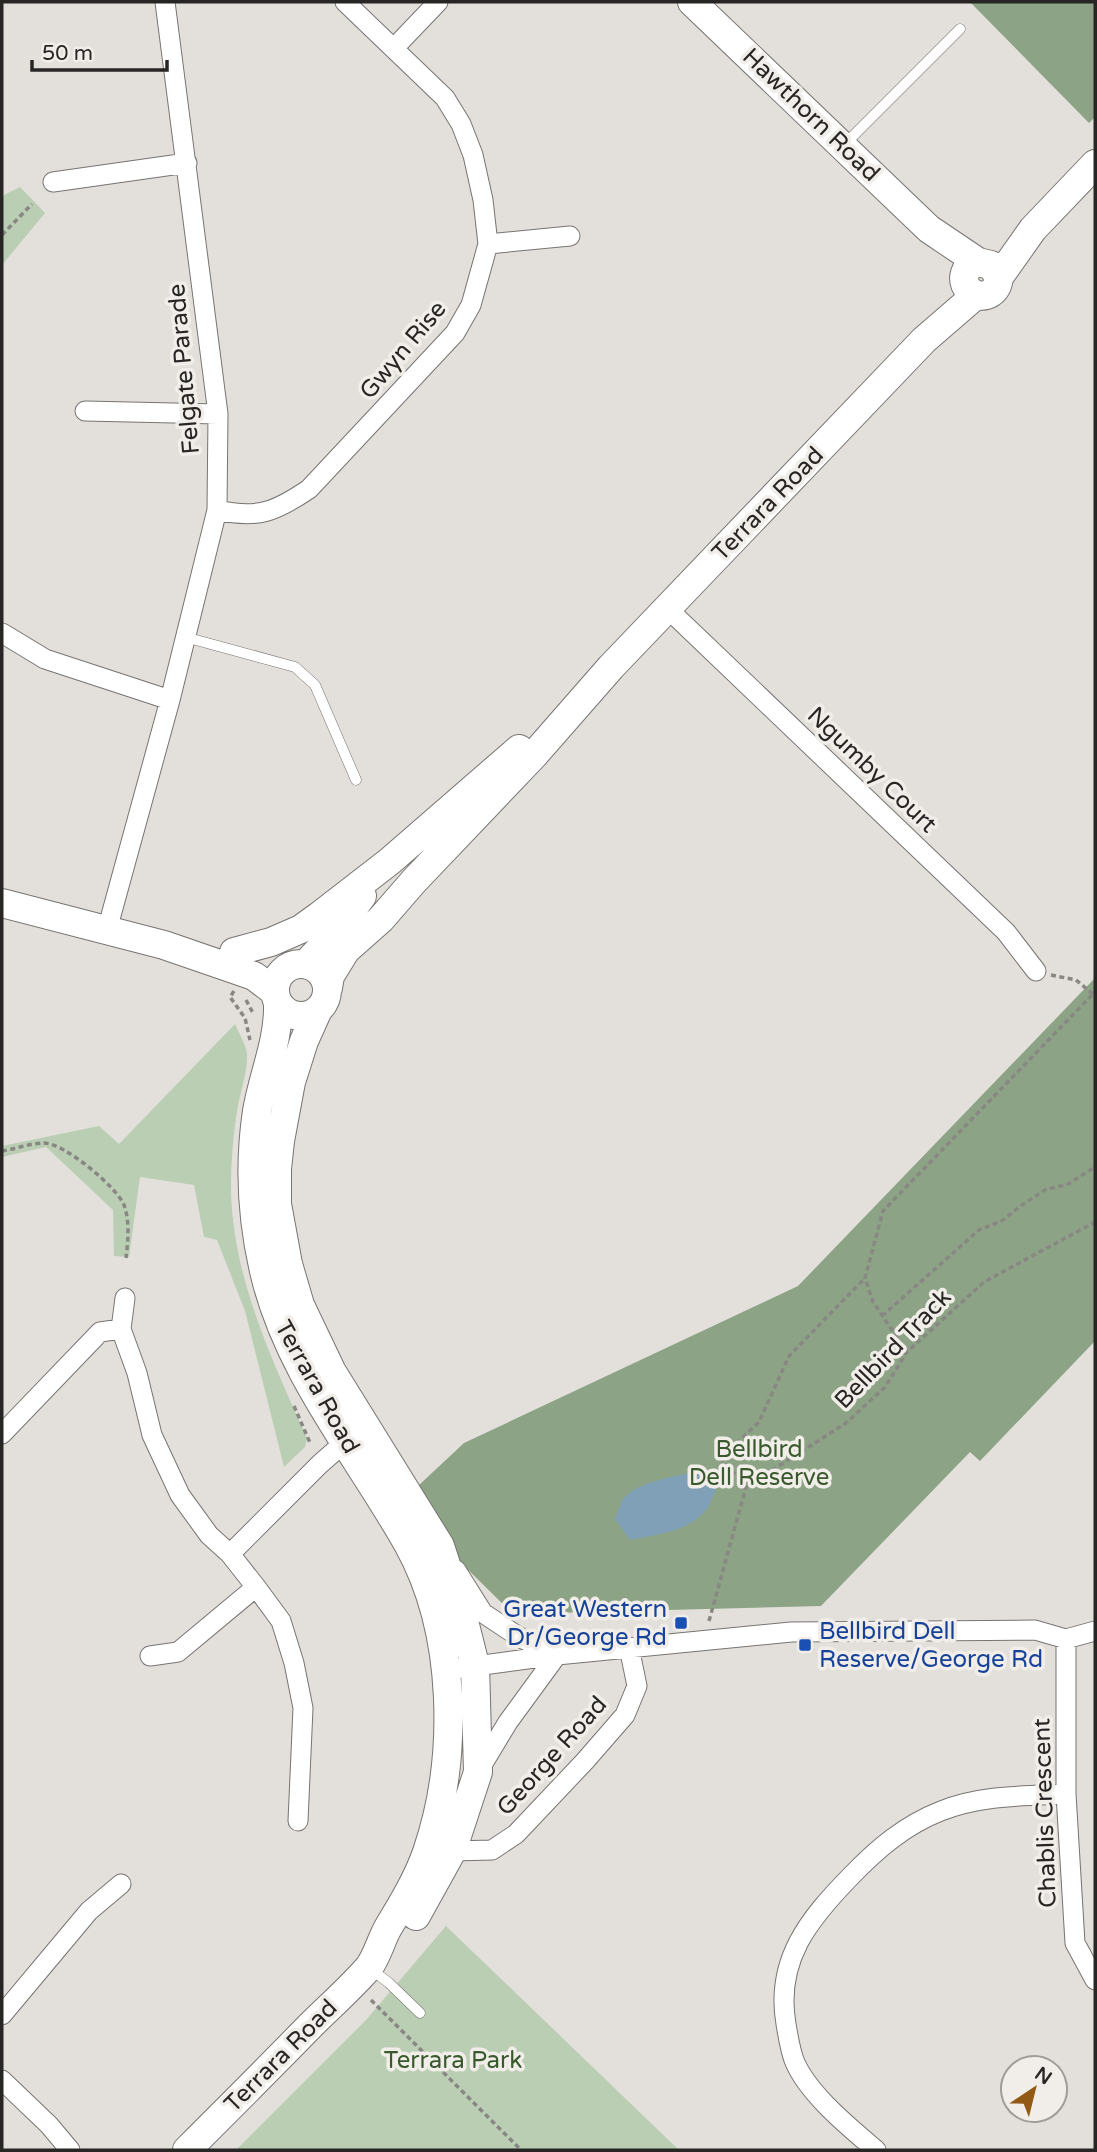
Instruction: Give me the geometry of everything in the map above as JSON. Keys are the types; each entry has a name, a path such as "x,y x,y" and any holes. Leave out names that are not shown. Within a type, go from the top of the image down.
{"main road":[{"name":"Hawthorn Road","path":"692,2 977,276"},
{"name":"Terrara Road","path":"371,1964 427,1851 442,1789 448,1731 446,1670 439,1630 427,1588 300,1306 288,1264 277,1204 276,1170 284,1114 304,1041 330,976 346,950 381,919 414,881 484,810 611,667 924,340 977,276 1033,229 1095,164"},
{"name":"Terrara Road","path":"234,952 271,942 301,929 390,861 611,667"},
{"name":"Terrara Road","path":"302,964 331,937 390,861"},
{"path":"2,903 164,945 254,976 290,1014 299,1017 322,1000 321,972 302,964 234,952 164,945"},
{"path":"277,998 279,975 286,968 302,964"},
{"name":"Terrara Road","path":"187,2150 411,1924 452,1851 478,1772 475,1665 462,1613 440,1546 288,1343 274,1308 258,1240 252,1177 257,1111 279,1021 277,998"}],"street":[{"name":"Felgate Parade","path":"107,930 170,700 217,510 218,414 165,2"},
{"name":"Gwyn Rise","path":"217,510 235,514 262,514 283,506 309,489 455,333 471,305 488,244 479,176 461,124 444,98 345,2"},
{"path":"394,48 439,2"},
{"path":"53,182 187,163"},
{"path":"488,244 570,236"},
{"path":"85,411 218,414"},
{"name":"Ngumby Court","path":"668,609 1006,932 1036,971"},
{"path":"2,633 45,659 170,700"},
{"path":"125,1298 121,1329 137,1373 152,1435 180,1495 209,1535 230,1554 281,1621 294,1663 303,1708 298,1821"},
{"path":"2,1434 100,1332 121,1329"},
{"path":"230,1554 320,1464 357,1437"},
{"name":"Terrara Road","path":"440,1546 483,1613 519,1637 556,1655"},
{"path":"150,1656 178,1652 256,1587"},
{"path":"446,1670 556,1655 791,1632 1035,1630 1066,1639 1095,1632"},
{"name":"Chablis Crescent","path":"1066,1639 1066,1794 1075,1943 1095,1980"},
{"name":"George Road","path":"452,1851 492,1850 516,1835 601,1743 625,1715 637,1686 629,1647"},
{"name":"George Road","path":"478,1772 508,1722 556,1655"},
{"path":"876,2150 809,2085 794,2061 783,2005 786,1976 793,1953 821,1907 873,1853 918,1821 940,1811 986,1798 1066,1794"},
{"path":"2,2015 89,1911 121,1884"},
{"path":"2,2080 49,2125 70,2150"},
{"path":"49,2125 82,2150"}],"lane":[{"path":"842,146 960,29"},
{"path":"185,637 295,667 315,685 356,780"},
{"path":"371,1964 420,2013"}],"path":[{"path":"2,235 32,204"},
{"path":"704,1640 746,1487 721,1458 759,1422 789,1356 865,1278 883,1211 1094,994 1076,980 1036,971"},
{"path":"2,1151 47,1143 72,1156 101,1178 124,1205 128,1233 126,1258"},
{"path":"882,1316 979,1230 1003,1220 1045,1190 1069,1184 1095,1167"},
{"name":"Bellbird Track","path":"746,1487 845,1423 885,1387 907,1352 984,1282 1095,1223"},
{"path":"865,1278 873,1302 907,1352"},
{"path":"371,2000 521,2150"}],"green space":[{"path":"970,2 1095,2 1095,117 1089,123"},
{"path":"20,187 45,213 2,265 2,196"},
{"name":"Bellbird Dell Reserve","path":"1095,978 1095,1341 980,1461 970,1452 821,1606 513,1614 455,1557 418,1486 464,1443 798,1286"},
{"path":"235,1024 244,1043 247,1060 238,1106 231,1169 233,1223 247,1287 257,1318 307,1438 305,1447 284,1467 245,1311 217,1240 204,1237 194,1185 140,1177 129,1257 114,1256 113,1210 46,1147 2,1157 2,1146 99,1126 119,1144"},
{"name":"Terrara Park","path":"446,1926 679,2150 236,2150 366,2020"}],"water":[{"path":"694,1473 717,1483 706,1510 686,1526 630,1540 615,1519 624,1498 647,1484"}],"place":[{"name":"Great Western Dr/George Rd","path":"681,1623"},
{"name":"Bellbird Dell Reserve/George Rd","path":"805,1645"}]}
